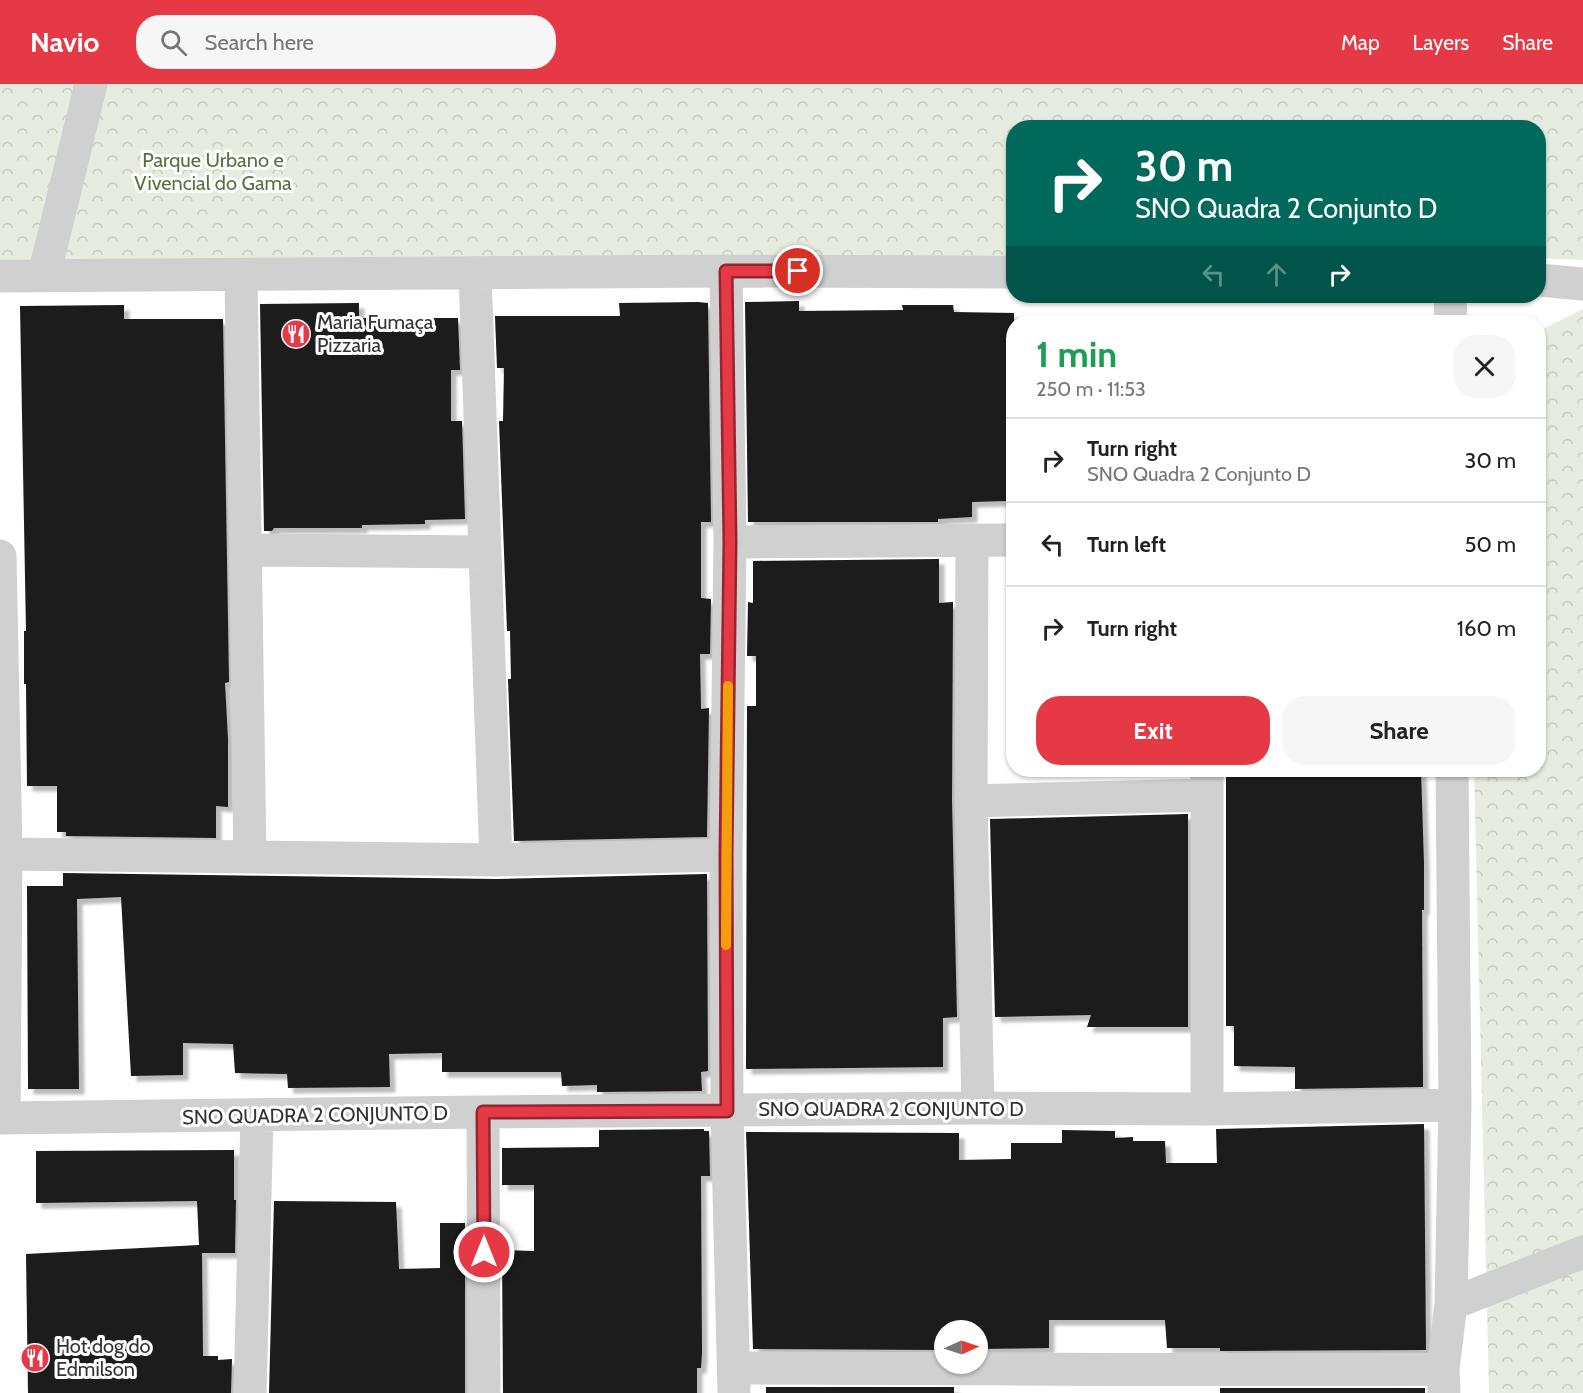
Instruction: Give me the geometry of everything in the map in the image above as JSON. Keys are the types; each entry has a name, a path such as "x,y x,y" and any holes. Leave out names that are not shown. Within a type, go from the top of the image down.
{"street":[{"path":"44,275 91,84"},
{"path":"0,276 726,271 1006,272"},
{"path":"726,271 730,542 726,855 727,1111 734,1381 1444,1381 1451,1304 1455,1105 1452,777"},
{"path":"475,274 496,860"},
{"path":"241,276 250,857"},
{"path":"1546,281 1583,284"},
{"path":"730,542 1006,540"},
{"path":"972,541 971,801 978,1108"},
{"path":"245,550 484,552"},
{"path":"0,556 6,854 2,1118"},
{"path":"971,801 1207,782 1207,1109"},
{"path":"6,854 496,860 726,855"},
{"name":"SNO QUADRA 2 CONJUNTO D","path":"2,1118 1455,1105"},
{"path":"483,1112 484,1393"},
{"path":"250,1393 257,1116"},
{"path":"1451,1304 1583,1252"}],"green space":[{"name":"Parque Urbano e Vivencial do Gama","path":"0,84 1583,84 1583,260 1546,258 1546,120 1006,120 1006,255 0,260"},
{"path":"1583,309 1583,1393 1489,1393 1474,777 1546,777 1546,328"}],"building":[{"path":"799,301 799,311 903,310 902,305 953,305 954,312 1014,313 1014,315 1006,315 1006,501 972,502 972,517 938,519 938,522 748,522 745,302"},
{"path":"359,303 359,318 458,318 460,370 451,370 451,421 462,421 465,519 425,520 425,524 362,525 362,528 274,528 272,531 264,531 260,304"},
{"path":"619,303 708,303 711,522 701,522 701,598 711,599 710,654 700,654 701,709 709,708 707,837 514,841 508,679 511,679 510,631 507,631 499,421 503,421 504,368 497,368 495,316 620,316"},
{"path":"124,305 124,319 223,319 229,682 225,683 228,807 216,806 216,838 66,836 66,832 57,832 57,786 27,786 20,306"},
{"path":"939,559 939,603 953,602 952,801 957,1017 943,1018 943,1067 746,1069 747,706 756,706 756,656 747,656 748,602 753,603 753,561"},
{"path":"1226,777 1421,777 1424,864 1423,1087 1295,1089 1295,1067 1234,1066 1234,1026 1226,1026"},
{"path":"1188,814 1188,1027 1087,1027 1091,1015 995,1017 990,819"},
{"path":"63,873 496,879 707,874 708,1071 701,1072 702,1091 597,1092 597,1085 562,1086 561,1072 442,1072 442,1053 389,1054 390,1087 288,1088 287,1074 235,1073 233,1044 183,1043 183,1075 131,1076 121,897 77,899 79,1089 28,1089 27,886 63,886"},
{"path":"1424,1124 1426,1350 1220,1351 1220,1348 1167,1348 1165,1320 1049,1320 1049,1348 988,1349 988,1320 934,1320 934,1350 753,1349 746,1132 959,1133 959,1160 1011,1159 1011,1143 1062,1143 1062,1130 1115,1131 1115,1138 1133,1137 1133,1141 1165,1141 1166,1163 1217,1163 1216,1129"},
{"path":"704,1129 704,1131 709,1131 710,1176 701,1176 702,1353 701,1368 697,1368 697,1393 503,1393 502,1250 534,1251 534,1185 502,1185 502,1148 599,1147 599,1130"},
{"path":"234,1150 235,1253 202,1253 203,1356 218,1356 218,1360 232,1359 231,1393 28,1393 26,1254 199,1245 197,1201 36,1203 36,1151"},
{"path":"274,1201 396,1202 399,1269 440,1268 440,1223 465,1223 465,1393 269,1393"},
{"path":"766,1387 954,1387 954,1393 766,1393"},
{"path":"1220,1388 1425,1388 1425,1393 1220,1393"}],"slow traffic":[{"path":"726,945 728,686"}],"place":[{"name":"Maria Fumaça Pizzaria","path":"296,334"},
{"name":"Hot dog do Edmilson","path":"35,1358"}],"route":[{"path":"484,1252 483,1112 727,1111 726,855 730,542 726,271 798,271"}]}
